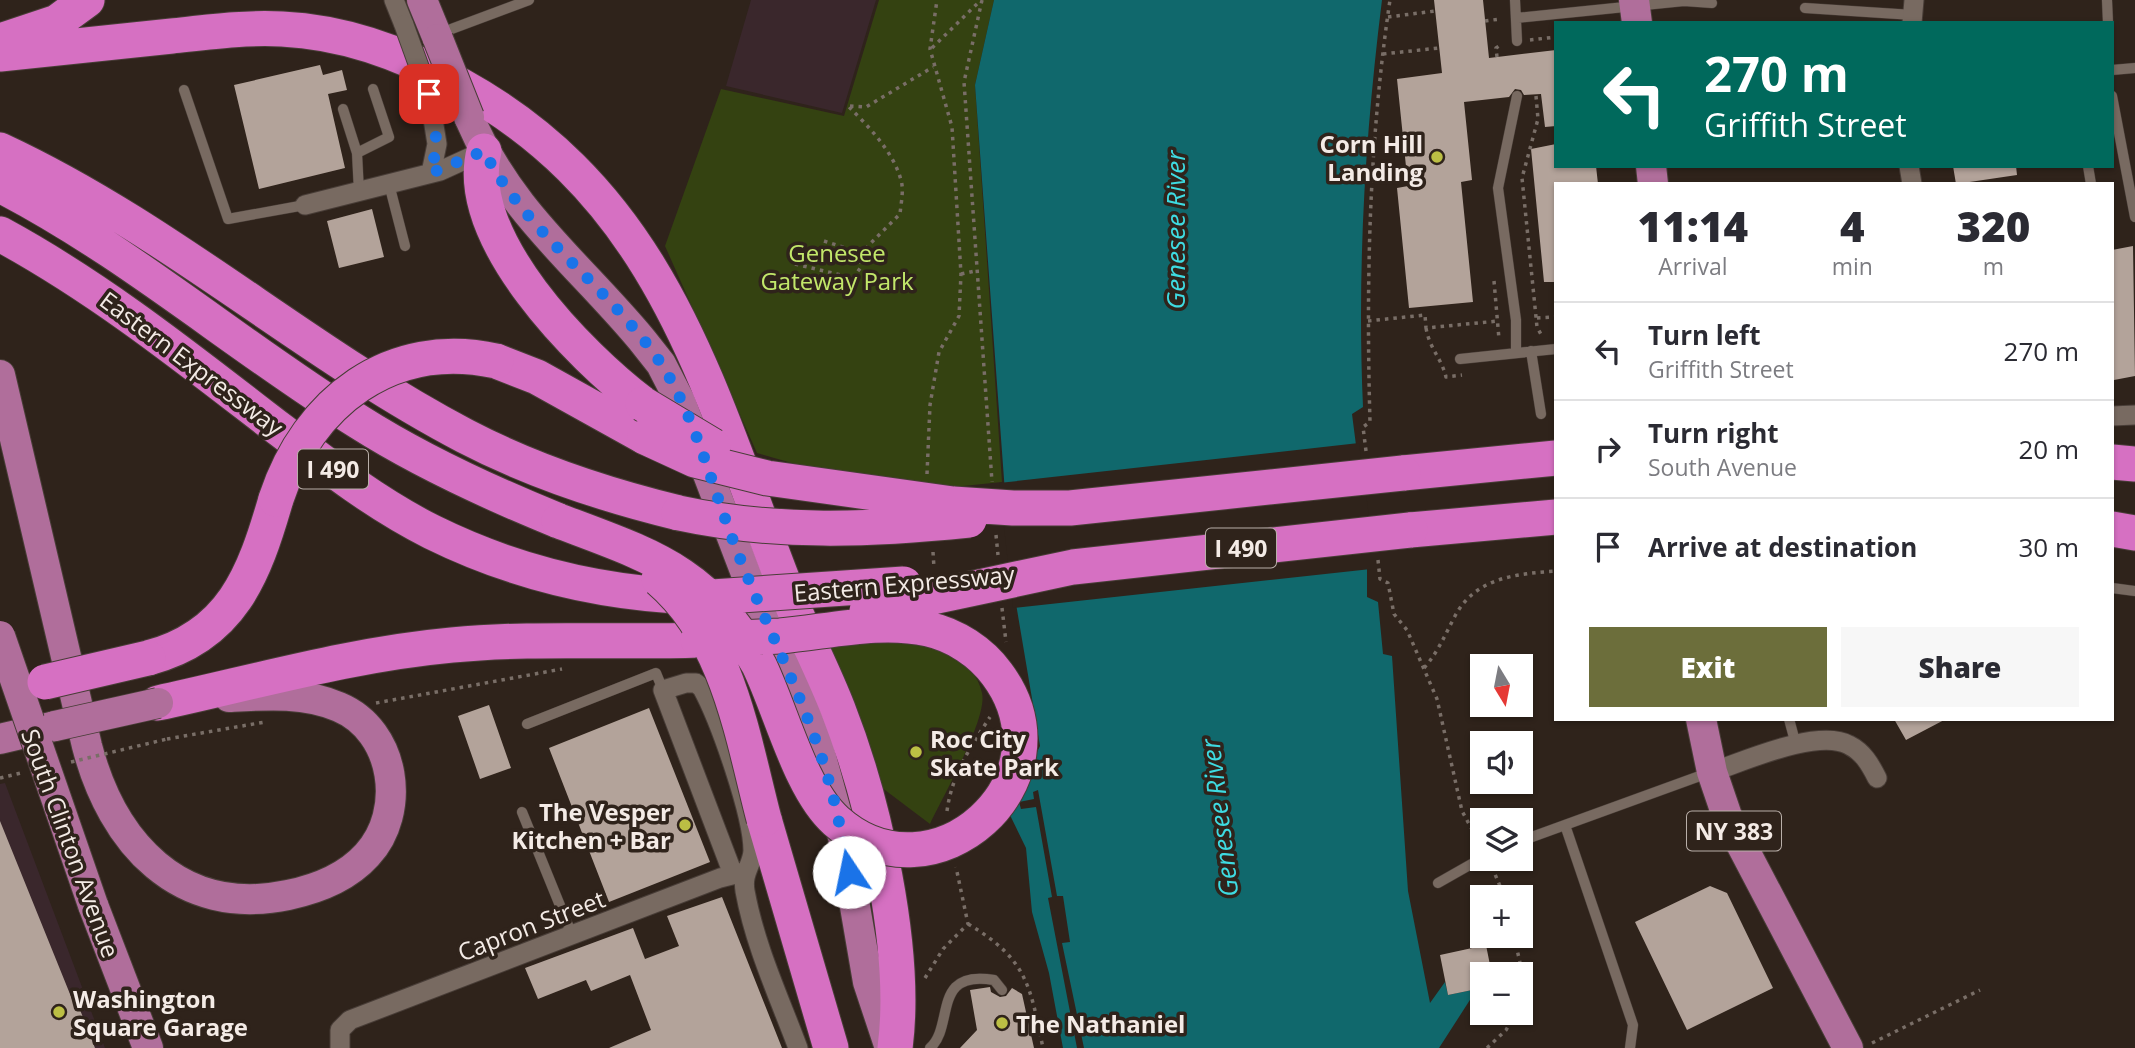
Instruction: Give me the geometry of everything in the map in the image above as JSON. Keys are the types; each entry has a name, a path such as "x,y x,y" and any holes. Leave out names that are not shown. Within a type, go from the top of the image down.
{"highway":[{"path":"0,40 46,27 86,0"},
{"path":"0,54 251,29 331,34 409,59 475,93 537,137 592,189 636,243 681,321 792,606 833,695 852,748 876,838 894,945 899,1002 885,1039"},
{"name":"I 490","path":"0,150 62,180 146,230 390,392 465,436 564,480 679,513 779,528 852,529 1554,458"},
{"path":"484,151 480,178 483,195 495,228 521,277 569,339 644,421 682,455 734,471 863,492 983,506 1070,509"},
{"path":"0,185 114,251 375,433 458,478 666,564 710,596 738,631 745,641 759,665 815,796 831,816 851,833 869,842 896,849 944,844 980,824 1008,788 1019,750 1015,706 1000,678 987,662 948,635 919,627 888,626 751,638 738,638 698,640 520,641 431,647 365,658 158,703"},
{"name":"Eastern Expressway","path":"0,234 58,267 120,308 352,484 432,532 485,555 556,579 648,594 712,597 906,584 1073,566"},
{"path":"0,693 148,658 190,643 222,616 234,601 258,559 288,466 304,436 333,403 360,383 401,365 464,357 496,361 644,421"},
{"path":"2114,462 2135,464"},
{"name":"I 490","path":"1073,566 1554,517"},
{"path":"2114,519 2135,521"},
{"path":"559,521 612,547 643,567 667,586 694,617 728,688 831,1048"},
{"path":"2114,529 2135,533"},
{"path":"698,640 884,608 1073,566"}],"main road":[{"path":"422,0 484,151 506,188 528,217 653,353 680,401 758,605 798,694 823,762 845,848 868,982 890,1048"},
{"path":"0,376 90,760 107,806 132,843 157,867 189,886 221,896 255,900 302,892 326,883 354,867 376,845 391,807 391,779 380,746 366,726 353,714 326,702 287,696 158,703 55,726 0,739"},
{"name":"South Clinton Avenue","path":"0,636 93,905 148,1048"},
{"name":"NY 383","path":"1701,721 1712,772 1735,832 1860,1045"}],"street":[{"path":"394,0 429,94 437,144 431,173"},
{"path":"305,205 431,173 484,151"},
{"path":"2114,416 2135,415"},
{"path":"739,873 753,852 743,799 707,697 700,685 691,682 663,691 739,873 756,936 798,1048"},
{"path":"1712,772 1819,740 1841,741 1865,757 1877,778"},
{"name":"Capron Street","path":"340,1039 353,1019 739,873"}],"lane":[{"path":"437,37 529,0"},
{"path":"1515,0 1517,41"},
{"path":"1568,0 1569,12"},
{"path":"2107,0 2108,21"},
{"path":"1516,18 1684,1 1712,3"},
{"path":"1805,8 1913,13"},
{"path":"2114,70 2135,68"},
{"path":"357,153 389,137 373,89"},
{"path":"184,90 228,219 305,205"},
{"path":"1516,353 1516,320 1498,188 1517,96"},
{"path":"2114,107 2135,217"},
{"path":"343,110 357,153 359,192"},
{"path":"389,184 405,246"},
{"path":"1460,359 1554,349"},
{"path":"1531,351 1541,414"},
{"path":"2114,588 2135,592"},
{"path":"527,724 656,673 663,691"},
{"path":"1790,721 1796,745"},
{"path":"1533,837 1712,772"},
{"path":"522,811 572,935"},
{"path":"1565,825 1633,1025 1630,1048"},
{"path":"1438,883 1470,865"},
{"path":"930,1048 940,1037 946,1003 957,987 975,978 986,978 994,980 1002,990"}],"path":[{"path":"927,481 930,405 939,352 959,316 961,274 952,127 944,89 934,67 930,49 937,0"},
{"path":"930,49 982,0"},
{"path":"982,0 964,82 975,271 993,491"},
{"path":"1366,455 1363,427 1370,422 1368,321 1371,183 1390,0"},
{"path":"1388,17 1435,12"},
{"path":"1517,41 1554,37"},
{"path":"1497,57 1496,48 1503,43"},
{"path":"1383,54 1439,48"},
{"path":"795,264 853,278 861,267 861,253 900,214 902,182 895,165 871,129 848,106 866,107 934,67"},
{"path":"1536,96 1538,119 1522,178 1537,327"},
{"path":"824,241 861,253"},
{"path":"961,274 975,271"},
{"path":"1368,321 1425,315 1426,328 1554,317"},
{"path":"996,533 998,560"},
{"path":"933,548 935,575"},
{"path":"1377,551 1380,579 1388,583 1394,614 1408,630 1441,713 1462,811 1470,826"},
{"path":"1424,668 1438,652 1462,604 1488,582 1505,576 1554,571"},
{"path":"1002,601 1008,655"},
{"path":"373,704 570,668"},
{"path":"947,814 950,788 958,769 994,710"},
{"path":"64,763 167,739 276,721"},
{"path":"954,858 968,924 989,936 1021,968 1031,991 1043,1048"},
{"path":"922,990 932,963 968,924"},
{"path":"1860,1045 1980,990"},
{"path":"1486,1048 1509,1025"}],"shaded area":[{"path":"751,0 876,0 842,113 726,86"},
{"path":"5,783 105,1048 0,1048 0,784"}],"green space":[{"name":"Genesee Gateway Park","path":"879,0 994,0 975,85 1002,482 944,488 806,467 757,453 665,246 721,89 844,116"},
{"name":"Roc City Skate Park","path":"903,635 939,648 962,662 971,670 982,693 982,705 971,739 930,824 881,787 824,644"}],"water":[{"name":"Genesee River","path":"994,0 1382,0 1364,203 1361,305 1363,407 1352,414 1367,531 1367,597 1378,602 1383,654 1392,656 1408,891 1430,1003 1445,982 1448,995 1470,990 1470,1000 1439,1048 1084,1048 1062,943 1070,942 1063,896 1057,896 1038,790 1033,792 1034,799 1019,802 1021,809 1036,807 1052,897 1048,898 1077,1048 1063,1048 1049,973 1032,912 1026,848 1008,811 1040,746 1011,574 975,85"}],"pier":[{"path":"1359,443 1371,531 1371,569 1013,608 999,483"}],"building":[{"name":"Corn Hill Landing","path":"1434,0 1483,0 1489,58 1554,50 1554,126 1545,127 1541,94 1524,95 1521,90 1515,89 1509,97 1464,102 1472,180 1461,182 1473,302 1409,308 1397,188 1408,186 1397,79 1442,73"},
{"path":"320,65 323,75 342,70 347,90 328,94 345,168 259,189 234,85"},
{"path":"1554,144 1554,168 1596,168 1598,182 1554,182 1554,282 1544,282 1531,149"},
{"path":"1953,168 2016,168 2017,175 1956,182"},
{"path":"372,209 384,257 339,268 327,221"},
{"path":"2133,246 2135,376 2114,380 2114,250"},
{"path":"489,705 511,768 480,779 458,716"},
{"path":"649,708 710,862 609,902 549,748"},
{"path":"1895,721 1942,721 1906,740"},
{"path":"0,821 72,999 75,997 95,1048 0,1048"},
{"path":"1710,886 1727,893 1773,988 1687,1030 1635,922"},
{"path":"722,897 782,1048 609,1048 651,1030 630,975 591,991 586,980 538,999 525,968 633,928 645,959 679,946 667,916"},
{"path":"1472,948 1487,948 1489,962 1470,962 1470,990 1448,995 1440,955"},
{"name":"The Nathaniel","path":"990,987 991,992 1000,997 1006,996 1012,988 1022,994 1034,1048 960,1048 977,1030 970,990"}],"place":[{"name":"Corn Hill Landing","path":"1437,157"},
{"name":"Roc City Skate Park","path":"916,752"},
{"name":"The Vesper Kitchen + Bar","path":"685,825"},
{"name":"Washington Square Garage","path":"59,1012"},
{"name":"The Nathaniel","path":"1002,1023"}],"route":[{"path":"429,94 437,144 431,173 449,168 484,151 506,188 528,217 630,325 666,373 687,418 758,605 818,746 834,799 849,872"}]}
